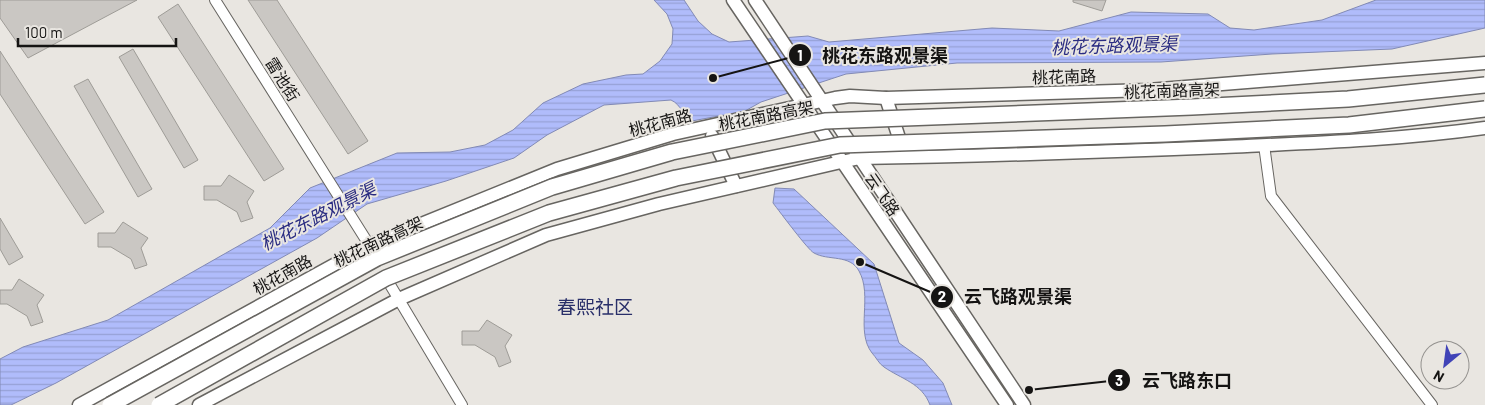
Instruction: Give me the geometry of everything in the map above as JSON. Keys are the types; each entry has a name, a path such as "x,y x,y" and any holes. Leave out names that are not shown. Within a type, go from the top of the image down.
{"highway":[{"name":"桃花南路高架","path":"110,405 373,251 552,187 672,152 824,122 1348,99 1485,85"},
{"path":"159,405 386,278 549,213 676,178 840,145 1165,134 1349,125 1485,109"}],"main road":[{"name":"云飞路","path":"732,0 1007,405"},
{"name":"云飞路","path":"755,0 1024,405"},
{"name":"桃花南路","path":"78,405 373,251 557,169 673,134 708,127 801,102 820,98 850,96 886,98 1148,90 1485,63"},
{"path":"886,98 906,158"},
{"path":"708,127 736,186"},
{"path":"198,405 399,299 546,235 659,204 841,162 860,158 1082,153 1336,142 1485,128"}],"street":[{"name":"雷池街","path":"215,0 373,251"},
{"path":"1264,145 1271,196 1432,405"},
{"path":"386,278 462,405"}],"water":[{"path":"654,0 684,0 698,21 712,34 729,42 808,36 829,42 992,28 1059,31 1131,12 1208,14 1230,28 1254,30 1322,20 1376,0 1485,0 1485,28 1392,49 1272,54 1161,62 957,63 846,74 761,102 745,111 692,121 671,100 604,105 547,135 514,158 446,181 367,204 317,238 56,383 11,405 0,405 0,359 23,347 108,320 270,228 310,188 397,153 450,152 485,145 513,130 543,103 583,84 626,75 643,74 660,61 672,44 673,29 667,14"},
{"path":"775,188 794,189 874,264 899,343 923,360 943,383 952,405 930,405 922,391 879,362 867,344 864,324 865,291 859,271 850,262 814,253 773,203"}],"building":[{"path":"0,0 137,0 28,58 0,18"},
{"path":"248,0 277,0 368,141 348,154"},
{"path":"1073,0 1106,0 1102,11 1073,2"},
{"path":"178,4 284,169 264,181 158,17"},
{"path":"133,49 198,160 184,168 119,57"},
{"path":"0,51 104,212 85,224 0,94"},
{"path":"88,79 152,189 138,197 74,86"},
{"path":"229,175 254,191 247,202 253,218 241,222 237,212 217,200 204,200 204,186 221,186"},
{"path":"0,218 23,257 9,265 0,249"},
{"path":"123,222 148,238 141,248 147,265 135,269 131,259 111,247 98,247 98,233 115,233"},
{"path":"19,279 44,295 37,305 43,322 31,326 27,316 7,304 0,304 0,290 12,290"},
{"path":"487,320 512,335 505,346 511,362 499,367 495,357 475,345 462,345 462,331 479,331"}],"place":[{"name":"桃花东路观景渠","path":"713,78"},
{"name":"云飞路观景渠","path":"860,262"},
{"name":"云飞路东口","path":"1029,390"}],"district":[{"name":"春熙社区","path":"595,306"}]}
